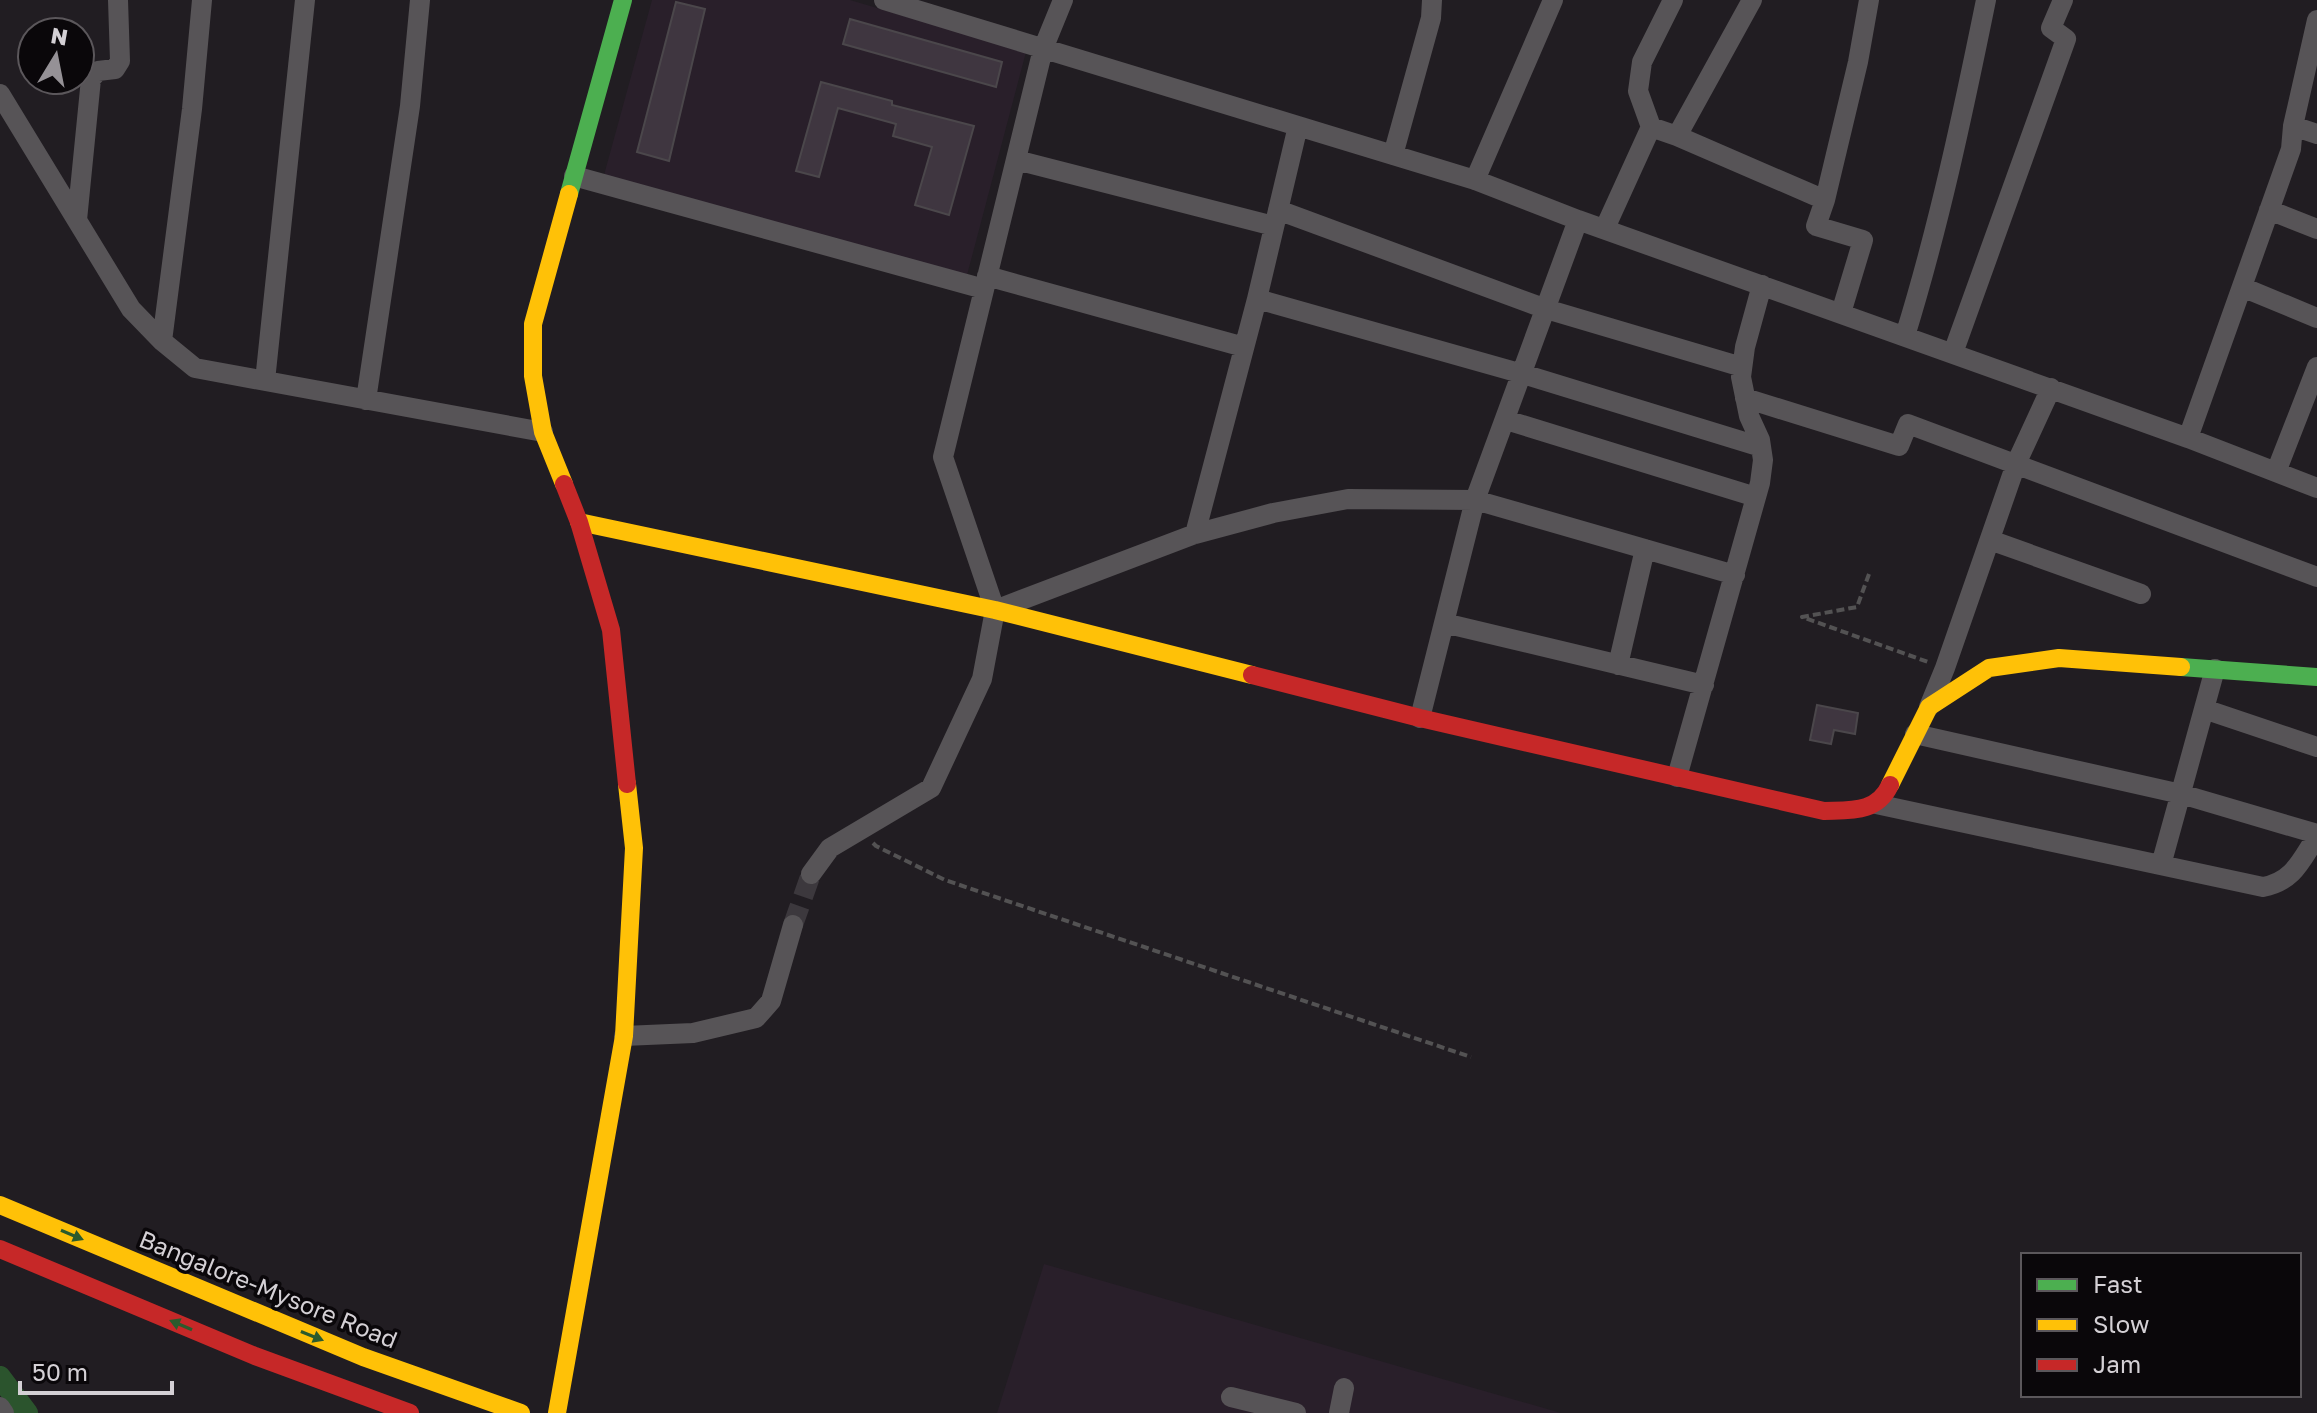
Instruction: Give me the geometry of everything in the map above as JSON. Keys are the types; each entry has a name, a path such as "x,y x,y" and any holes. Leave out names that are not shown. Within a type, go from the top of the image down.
{"main road":[{"path":"557,1413 624,1036 634,848 611,630 579,522 543,432 533,376 533,324 623,0"},
{"path":"579,522 995,610 1420,718 1824,811 1860,810 1876,804 1887,792 1929,707 1989,668 2059,658 2317,677"},
{"name":"Bangalore-Mysore Road","path":"0,1205 363,1357 521,1413"},
{"path":"0,1249 255,1356 410,1413"}],"street":[{"path":"77,220 91,79 98,71 115,69 120,61 118,0"},
{"path":"162,341 192,109 202,0"},
{"path":"265,381 305,0"},
{"path":"366,400 410,106 420,0"},
{"path":"884,0 1475,180 1578,220 2188,438 2317,488"},
{"path":"811,874 830,848 931,788 982,679 995,610 943,457 1043,49 1063,0"},
{"path":"1393,155 1431,18 1432,0"},
{"path":"1475,180 1553,0"},
{"path":"1605,228 1651,127 1638,91 1642,62 1673,0"},
{"path":"1677,136 1752,0"},
{"path":"1841,313 1863,240 1816,226 1858,62 1869,0"},
{"path":"1905,336 1961,122 1986,0"},
{"path":"1953,353 2066,39 2051,28 2063,0"},
{"path":"2188,438 2291,149 2293,126 2317,20"},
{"path":"0,94 131,309 162,341 195,368 543,432"},
{"path":"1195,534 1257,299 1298,126"},
{"path":"2293,126 2317,134"},
{"path":"1651,127 1825,200"},
{"path":"1016,160 1276,218 1546,309 1742,367"},
{"path":"574,176 1244,347"},
{"path":"2269,210 2317,229"},
{"path":"1420,718 1475,500 1578,220"},
{"path":"1677,777 1735,575 1763,460 1741,377 1745,347 1762,285"},
{"path":"2242,287 2317,318"},
{"path":"1257,299 1523,374 1761,447"},
{"path":"2276,472 2317,367"},
{"path":"1929,707 2016,464 2051,388"},
{"path":"1745,398 1899,446 1908,424 2317,577"},
{"path":"1506,420 1756,497"},
{"path":"995,610 1195,534 1273,513 1348,499 1475,500 1735,575"},
{"path":"1990,540 2141,594"},
{"path":"1618,665 1645,549"},
{"path":"1444,623 1704,685"},
{"path":"2161,865 2215,669"},
{"path":"2204,709 2317,747"},
{"path":"1876,804 2263,887 2278,884 2290,876 2317,835 2181,794 1915,734"},
{"path":"624,1036 693,1033 756,1018 771,1001 793,925"},
{"path":"1339,1413 1344,1388"},
{"path":"1231,1397 1296,1413"},
{"path":"0,1407 4,1413"}],"path":[{"path":"1869,574 1857,607 1802,617 1914,658"},
{"path":"862,829 876,846 945,880 1471,1057"}],"shaded area":[{"path":"652,0 850,0 1026,52 966,279 604,175"},
{"path":"1044,1264 1561,1413 997,1413"}],"building":[{"path":"676,2 705,9 669,161 637,152"},
{"path":"850,19 1002,62 996,87 843,44"},
{"path":"821,82 892,101 892,105 974,126 949,215 915,205 932,147 893,136 896,124 838,108 819,177 796,171"},
{"path":"1817,705 1858,713 1855,734 1834,730 1831,744 1810,740"}],"waterway":[{"path":"0,1377 27,1413"}],"tunnel":[{"path":"793,925 811,874"}],"traffic: fast":[{"path":"569,194 623,0"},
{"path":"2181,667 2317,677"}],"traffic: slow":[{"path":"564,484 543,432 533,376 533,324 569,194"},
{"path":"579,522 995,610 1252,675"},
{"path":"1890,785 1929,707 1989,668 2059,658 2181,667"},
{"path":"557,1413 624,1036 634,848 627,784"},
{"path":"0,1205 363,1357 521,1413"}],"traffic: jam":[{"path":"564,484 579,522 611,630 627,784"},
{"path":"1252,675 1420,718 1824,811 1853,810 1871,805 1885,794 1890,785"},
{"path":"0,1249 255,1356 410,1413"}]}
